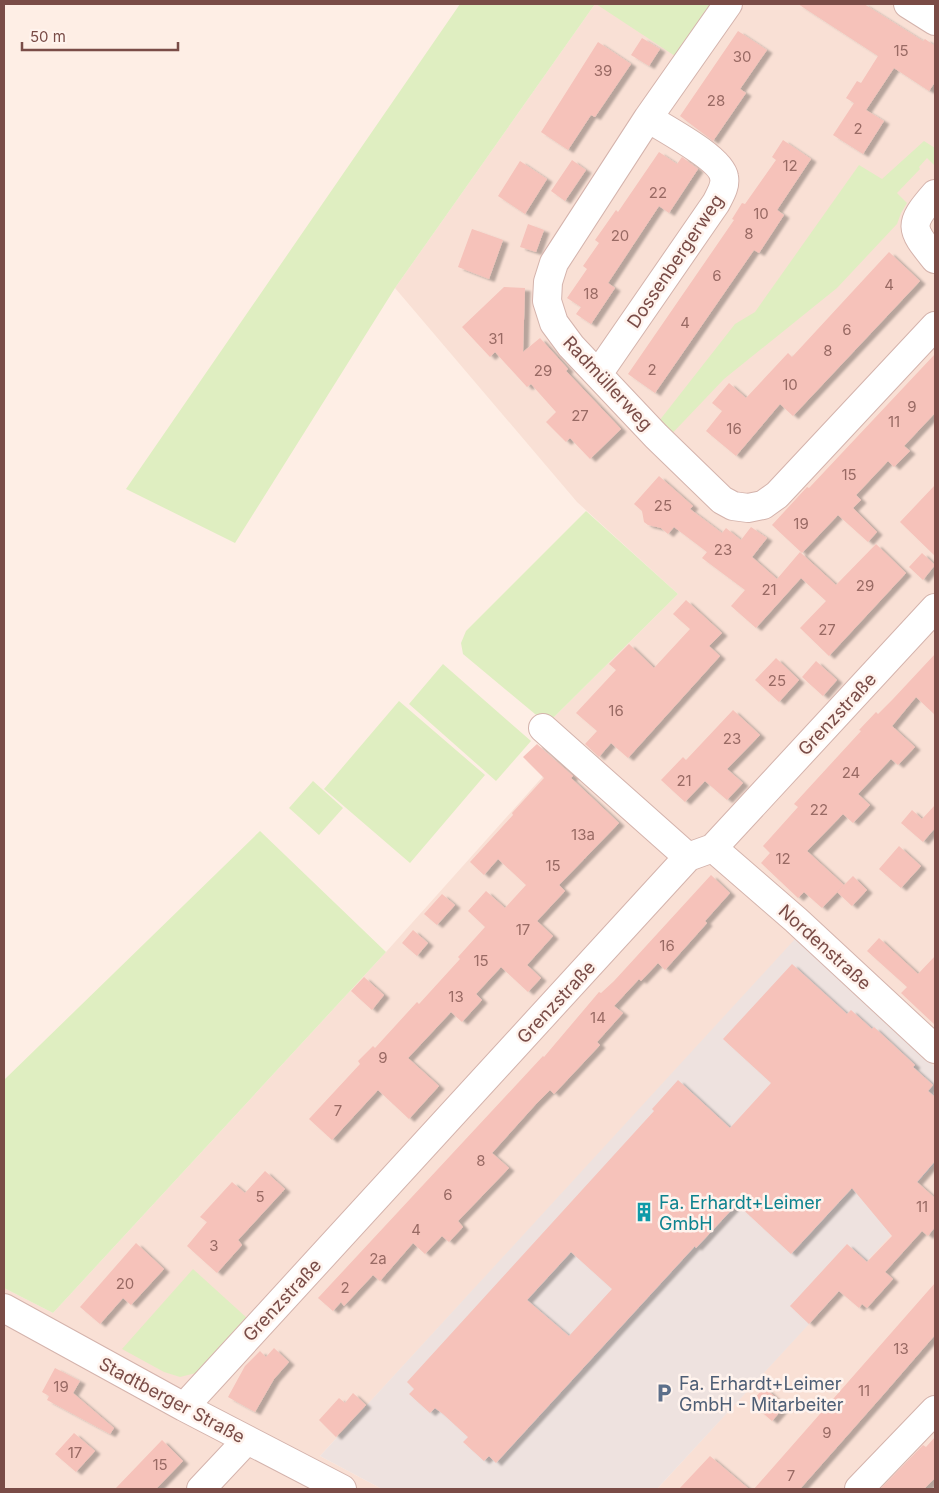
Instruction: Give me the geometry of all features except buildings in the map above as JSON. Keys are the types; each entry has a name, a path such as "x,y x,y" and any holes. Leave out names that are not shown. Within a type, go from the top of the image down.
{"street":[{"name":"Radmüllerweg","path":"728,4 648,118 554,264 548,282 547,301 554,323 572,346 683,463 722,500 733,506 748,508 763,505 777,496 935,326"},
{"path":"908,4 935,21"},
{"name":"Dossenbergerweg","path":"598,374 716,202 725,181 722,169 711,158 648,118"},
{"path":"935,194 915,220 917,236 935,259"},
{"name":"Grenzstraße","path":"184,1407 700,852 935,608"},
{"name":"Nordenstraße","path":"543,728 700,852 796,920 935,1049"},
{"name":"Stadtberger Straße","path":"4,1308 184,1407 342,1489"},
{"path":"859,1489 935,1410"},
{"path":"202,1489 247,1440"}],"shaded area":[{"path":"595,4 935,4 935,1067 796,940 320,1456 382,1489 4,1489 4,1288 53,1313 386,952 563,754 543,728 678,594 577,502 395,288"},
{"path":"795,939 935,1067 935,1164 882,1222 893,1233 657,1489 382,1489 320,1456"},
{"path":"935,1164 935,1489 657,1489 892,1233 881,1223"}],"green space":[{"path":"460,4 595,4 395,288 235,543 126,489"},
{"path":"596,4 714,4 678,58"},
{"path":"924,141 935,148 935,166 927,158 919,167 920,169 897,193 907,203 897,224 837,288 724,379 664,442 652,430 735,324 755,312 859,165 882,179"},
{"path":"586,511 678,594 547,724 463,654 461,643 466,631"},
{"path":"443,664 531,741 496,781 409,704"},
{"path":"399,701 485,775 410,863 324,789"},
{"path":"313,781 343,808 319,835 289,808"},
{"path":"260,831 386,952 53,1313 4,1288 4,1080"},
{"path":"193,1269 247,1318 196,1373 180,1377 164,1372 122,1349"}],"place":[{"name":"Fa. Erhardt+Leimer GmbH","path":"644,1212"},
{"name":"Fa. Erhardt+Leimer GmbH - Mitarbeiter","path":"664,1393"}]}
